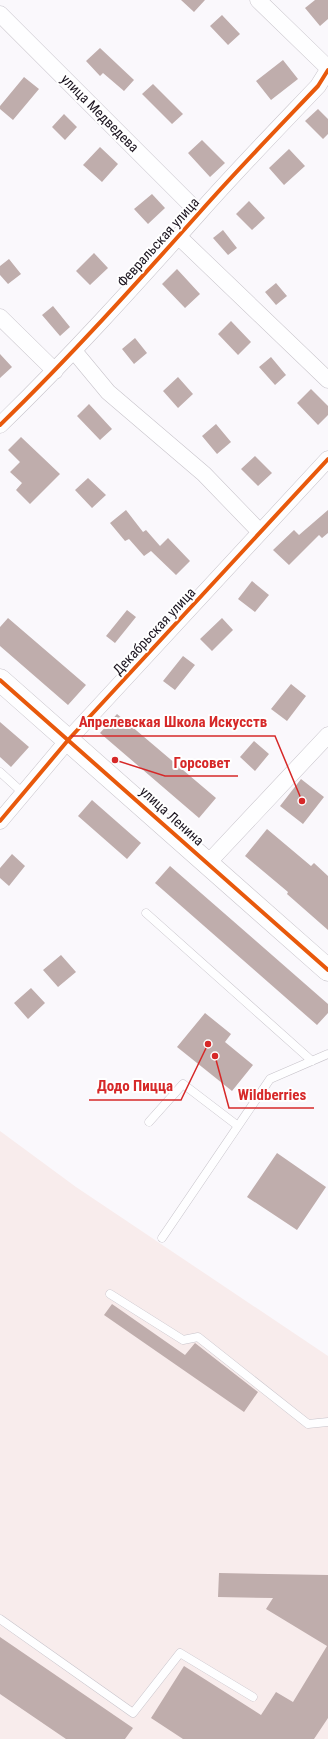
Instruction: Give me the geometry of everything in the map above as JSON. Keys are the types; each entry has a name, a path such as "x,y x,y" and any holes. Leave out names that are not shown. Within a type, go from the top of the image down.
{"street":[{"path":"258,0 328,69"},
{"name":"улица Медведева","path":"0,14 199,213"},
{"name":"Февральская улица","path":"0,425 56,371 179,237 199,213 318,86 328,69"},
{"path":"179,237 328,380"},
{"path":"0,317 56,371"},
{"path":"74,351 108,392 204,474 260,532"},
{"name":"Декабрьская улица","path":"0,821 69,739 328,459"},
{"name":"улица Ленина","path":"0,680 69,739 328,970"},
{"path":"208,863 328,735"}],"lane":[{"path":"0,772 23,793"},
{"path":"146,913 312,1061"},
{"path":"162,1238 270,1079 328,1054"},
{"path":"149,1122 183,1084 238,1126"},
{"path":"110,1294 183,1340 198,1337 308,1424 328,1422"},
{"path":"0,1619 133,1713 180,1653 253,1697"}],"shaded area":[{"path":"0,1131 76,1187 328,1356 328,1739 0,1739"}],"building":[{"path":"181,0 205,0 194,12"},
{"path":"315,0 328,0 328,19 320,26 305,8"},
{"path":"222,15 240,34 228,45 210,26"},
{"path":"100,48 134,80 124,91 103,73 100,76 86,61"},
{"path":"283,60 298,79 271,100 256,81"},
{"path":"24,77 39,89 13,120 0,109 0,106"},
{"path":"153,84 183,114 172,124 142,94"},
{"path":"318,109 328,119 328,134 323,139 305,121"},
{"path":"64,114 77,127 65,140 52,127"},
{"path":"202,140 225,163 210,177 188,153"},
{"path":"100,147 118,164 102,182 83,165"},
{"path":"289,149 305,166 284,185 269,168"},
{"path":"152,194 165,208 148,224 134,209"},
{"path":"249,201 265,218 252,230 236,214"},
{"path":"223,230 237,248 228,255 213,238"},
{"path":"94,253 108,268 90,285 76,271"},
{"path":"9,259 21,274 8,284 0,275 0,266"},
{"path":"177,269 200,294 185,308 162,284"},
{"path":"276,283 287,296 276,305 265,292"},
{"path":"53,306 70,327 60,336 42,315"},
{"path":"231,321 251,342 238,355 218,334"},
{"path":"135,338 147,353 134,364 122,349"},
{"path":"0,354 12,367 0,378"},
{"path":"271,357 286,375 275,385 259,367"},
{"path":"178,377 193,394 178,408 163,391"},
{"path":"311,389 328,406 328,415 318,425 297,403"},
{"path":"89,404 112,429 100,440 77,416"},
{"path":"216,424 231,442 217,454 202,436"},
{"path":"21,437 60,474 30,504 16,490 22,483 10,472 20,462 8,450"},
{"path":"255,456 272,473 258,486 241,469"},
{"path":"88,478 106,495 92,508 75,490"},
{"path":"126,510 143,532 146,530 160,546 168,538 190,561 176,575 151,551 144,556 129,539 125,541 110,523"},
{"path":"328,510 328,533 322,538 319,535 289,565 273,550 294,530 299,535"},
{"path":"252,581 269,595 255,612 238,599"},
{"path":"127,610 136,617 115,643 106,636"},
{"path":"8,618 86,685 68,705 0,646 0,627"},
{"path":"222,618 233,630 212,651 200,639"},
{"path":"183,656 195,665 175,690 163,681"},
{"path":"291,684 306,696 287,721 271,709"},
{"path":"117,714 216,798 199,818 100,733"},
{"path":"0,722 29,747 11,767 0,757"},
{"path":"254,741 269,754 255,771 240,757"},
{"path":"301,779 324,797 303,824 280,806"},
{"path":"92,800 141,843 127,859 78,816"},
{"path":"267,829 311,866 314,863 328,876 328,930 287,894 288,892 245,856"},
{"path":"12,854 25,866 9,886 0,878 0,868"},
{"path":"170,866 328,1004 328,1013 317,1025 155,883"},
{"path":"61,955 76,972 58,987 43,970"},
{"path":"31,988 45,1003 28,1019 14,1003"},
{"path":"205,1013 231,1034 225,1042 253,1065 232,1091 177,1047"},
{"path":"277,1153 326,1187 297,1230 247,1197"},
{"path":"112,1304 185,1355 195,1343 258,1392 244,1412 104,1315"},
{"path":"219,1573 328,1575 328,1718 314,1739 183,1739 151,1718 184,1666 261,1715 276,1692 293,1702 327,1646 266,1609 273,1598 218,1597"},
{"path":"0,1637 133,1728 125,1739 66,1739 0,1694"}],"cycle path":[{"path":"0,425 52,373 151,267 229,180 318,86 328,70"},
{"path":"0,821 69,739 328,459"},
{"path":"0,680 328,970"}],"place":[{"name":"Горсовет","path":"115,760"},
{"name":"Апрелевская Школа Искусств","path":"302,801"},
{"name":"Додо Пицца","path":"208,1044"},
{"name":"Wildberries","path":"215,1056"}]}
